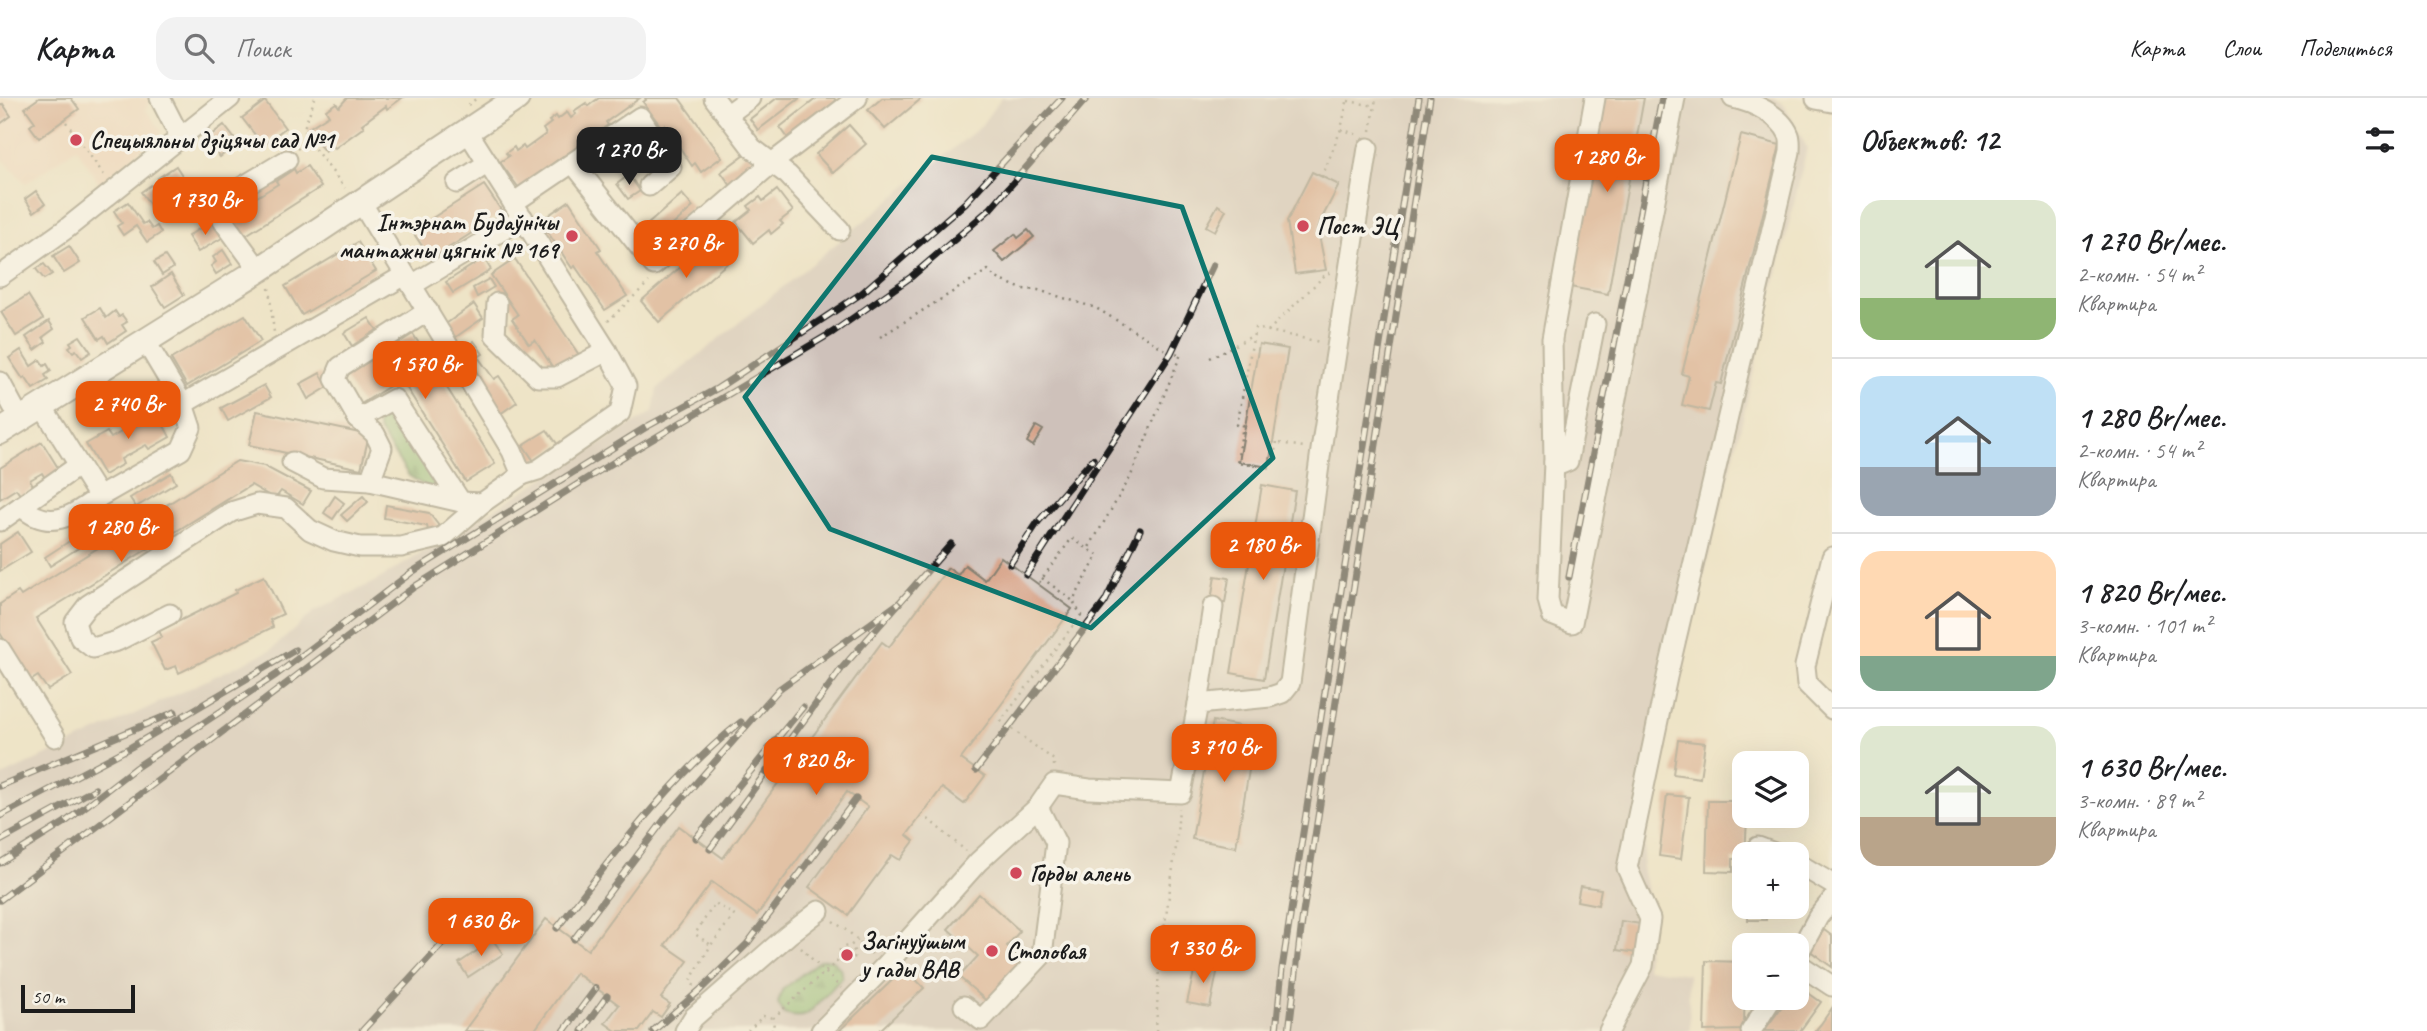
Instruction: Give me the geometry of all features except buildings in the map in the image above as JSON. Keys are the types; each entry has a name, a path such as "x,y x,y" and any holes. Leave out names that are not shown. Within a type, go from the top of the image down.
{"main road":[{"path":"10,426 146,342 264,277 355,198 468,132 517,98"}],"street":[{"path":"160,98 180,137"},
{"path":"0,276 65,229 230,98"},
{"path":"714,98 752,148 788,175 840,230"},
{"path":"727,115 750,98"},
{"path":"573,163 654,265 772,163 857,98"},
{"path":"1595,98 1552,339 1553,462 1548,600 1552,615 1572,623 1675,98"},
{"path":"1609,1031 1643,966 1650,919 1627,868 1667,677 1790,152 1790,137 1781,122 1748,101 1733,98"},
{"path":"183,404 276,350 408,280 518,211 573,163 640,117 671,167 649,186"},
{"path":"170,614 117,641 93,648 80,638 75,622 88,605 231,512 257,504 286,508 310,530 334,541 360,547 401,547 443,537 482,503 522,475 538,470 620,413 626,386 596,333 468,132"},
{"path":"1198,704 1270,697 1282,693 1290,683 1321,450 1369,143"},
{"path":"264,277 218,214 222,198 287,160"},
{"path":"457,183 488,163"},
{"path":"355,198 512,451 522,475"},
{"path":"497,303 495,335 538,377 557,377 607,351"},
{"path":"370,481 382,447 375,434 358,419 335,379 340,367 428,312"},
{"path":"1553,462 1561,464 1568,461 1595,324"},
{"path":"21,506 33,517 61,520 181,450 191,428 183,404 146,342"},
{"path":"0,382 10,426"},
{"path":"358,419 394,398 461,502"},
{"path":"42,406 99,497"},
{"path":"292,462 323,478 370,481 461,502 482,503"},
{"path":"0,521 78,466"},
{"path":"1832,557 1829,588 1805,666 1807,684 1832,709"},
{"path":"821,1031 885,966 978,862 1038,807 1054,784 1089,789 1181,793 1213,607"},
{"path":"3,660 55,737"},
{"path":"964,1006 981,1020 1042,955 1056,843 1038,807"},
{"path":"1809,870 1832,884"},
{"path":"1809,934 1832,900"},
{"path":"685,1031 693,1018 819,911"},
{"path":"1809,971 1832,986"},
{"path":"1751,1031 1764,1010"}],"path":[{"path":"315,98 304,128 307,139 355,198"},
{"path":"1341,129 1369,143 1377,98"},
{"path":"1322,177 1341,129 1348,99 1375,106"},
{"path":"66,122 114,189"},
{"path":"596,333 659,273 654,265"},
{"path":"880,337 988,270 996,278 1022,289 1038,290 1096,308 1171,353 1181,354 1130,478 1088,549"},
{"path":"1268,331 1327,273 1348,274"},
{"path":"264,277 276,350"},
{"path":"1321,450 1275,442 1271,468 1237,463 1243,425 1237,425 1255,328 1337,345"},
{"path":"1210,358 1254,335"},
{"path":"1038,584 1072,538 1098,555 1073,601"},
{"path":"1042,578 1073,601 1081,615 1001,721 1054,760 1054,784"},
{"path":"1156,1031 1159,965 1181,793"},
{"path":"928,819 978,862"},
{"path":"710,1003 690,981 711,945 734,915 715,903 695,934 711,945"},
{"path":"819,911 858,940 885,966"},
{"path":"788,935 854,999"},
{"path":"840,959 838,952 858,940"},
{"path":"840,959 849,961 854,958 855,952 850,946"},
{"path":"773,1018 840,959"},
{"path":"748,1031 764,1016 773,1018"},
{"path":"771,1031 775,1024 773,1018"}],"highlighted area":[{"path":"932,157 1182,207 1273,458 1091,628 830,529 745,397"}],"shaded area":[{"name":"Спецыяльны дзіцячы сад №1","path":"0,98 151,98 146,110 162,132 100,184 76,148 26,183 0,156"},
{"path":"1001,98 1775,98 1785,106 1807,148 1730,472 1658,756 1642,867 1650,906 1646,968 1688,974 1690,1031 0,1031 0,777 271,650 315,611 376,581 653,412 657,389 980,127"}],"green space":[{"path":"393,408 441,486 428,488 409,476 379,431 376,419"},
{"path":"831,959 840,968 840,980 806,1015 798,1017 784,1014 778,1003 782,990 820,960"}],"railway":[{"path":"0,863 64,823 135,768 276,675 412,572 648,426 718,388 862,293 965,203 1062,98"},
{"path":"0,900 414,587 594,474 833,332 911,277 990,209 1087,98"},
{"path":"1276,1031 1282,969 1419,98"},
{"path":"1289,1031 1303,913 1430,98"},
{"path":"1569,577 1662,98"},
{"path":"1026,575 1171,353 1213,265"},
{"path":"1010,564 1038,522 1093,459"},
{"path":"976,770 1105,602 1140,530"},
{"path":"710,849 842,668 951,544"},
{"path":"574,939 667,816 779,689 899,603"},
{"path":"0,816 131,747 295,650"},
{"path":"696,838 803,707"},
{"path":"0,786 175,712"},
{"path":"557,928 666,793 689,768 741,722"},
{"path":"0,841 95,789"},
{"path":"653,1031 747,944 856,799"},
{"path":"362,1031 446,940"},
{"path":"564,1031 596,988"},
{"path":"582,1031 607,996"}],"place":[{"name":"Спецыяльны дзіцячы сад №1","path":"76,140"},
{"name":"Пост ЭЦ","path":"1303,226"},
{"name":"Інтэрнат Будаўнічы мантажны цягнік № 169","path":"572,236"},
{"name":"Горды алень","path":"1016,873"},
{"name":"Столовая","path":"992,951"},
{"name":"Загінуўшым у гады ВАВ","path":"847,955"}]}
